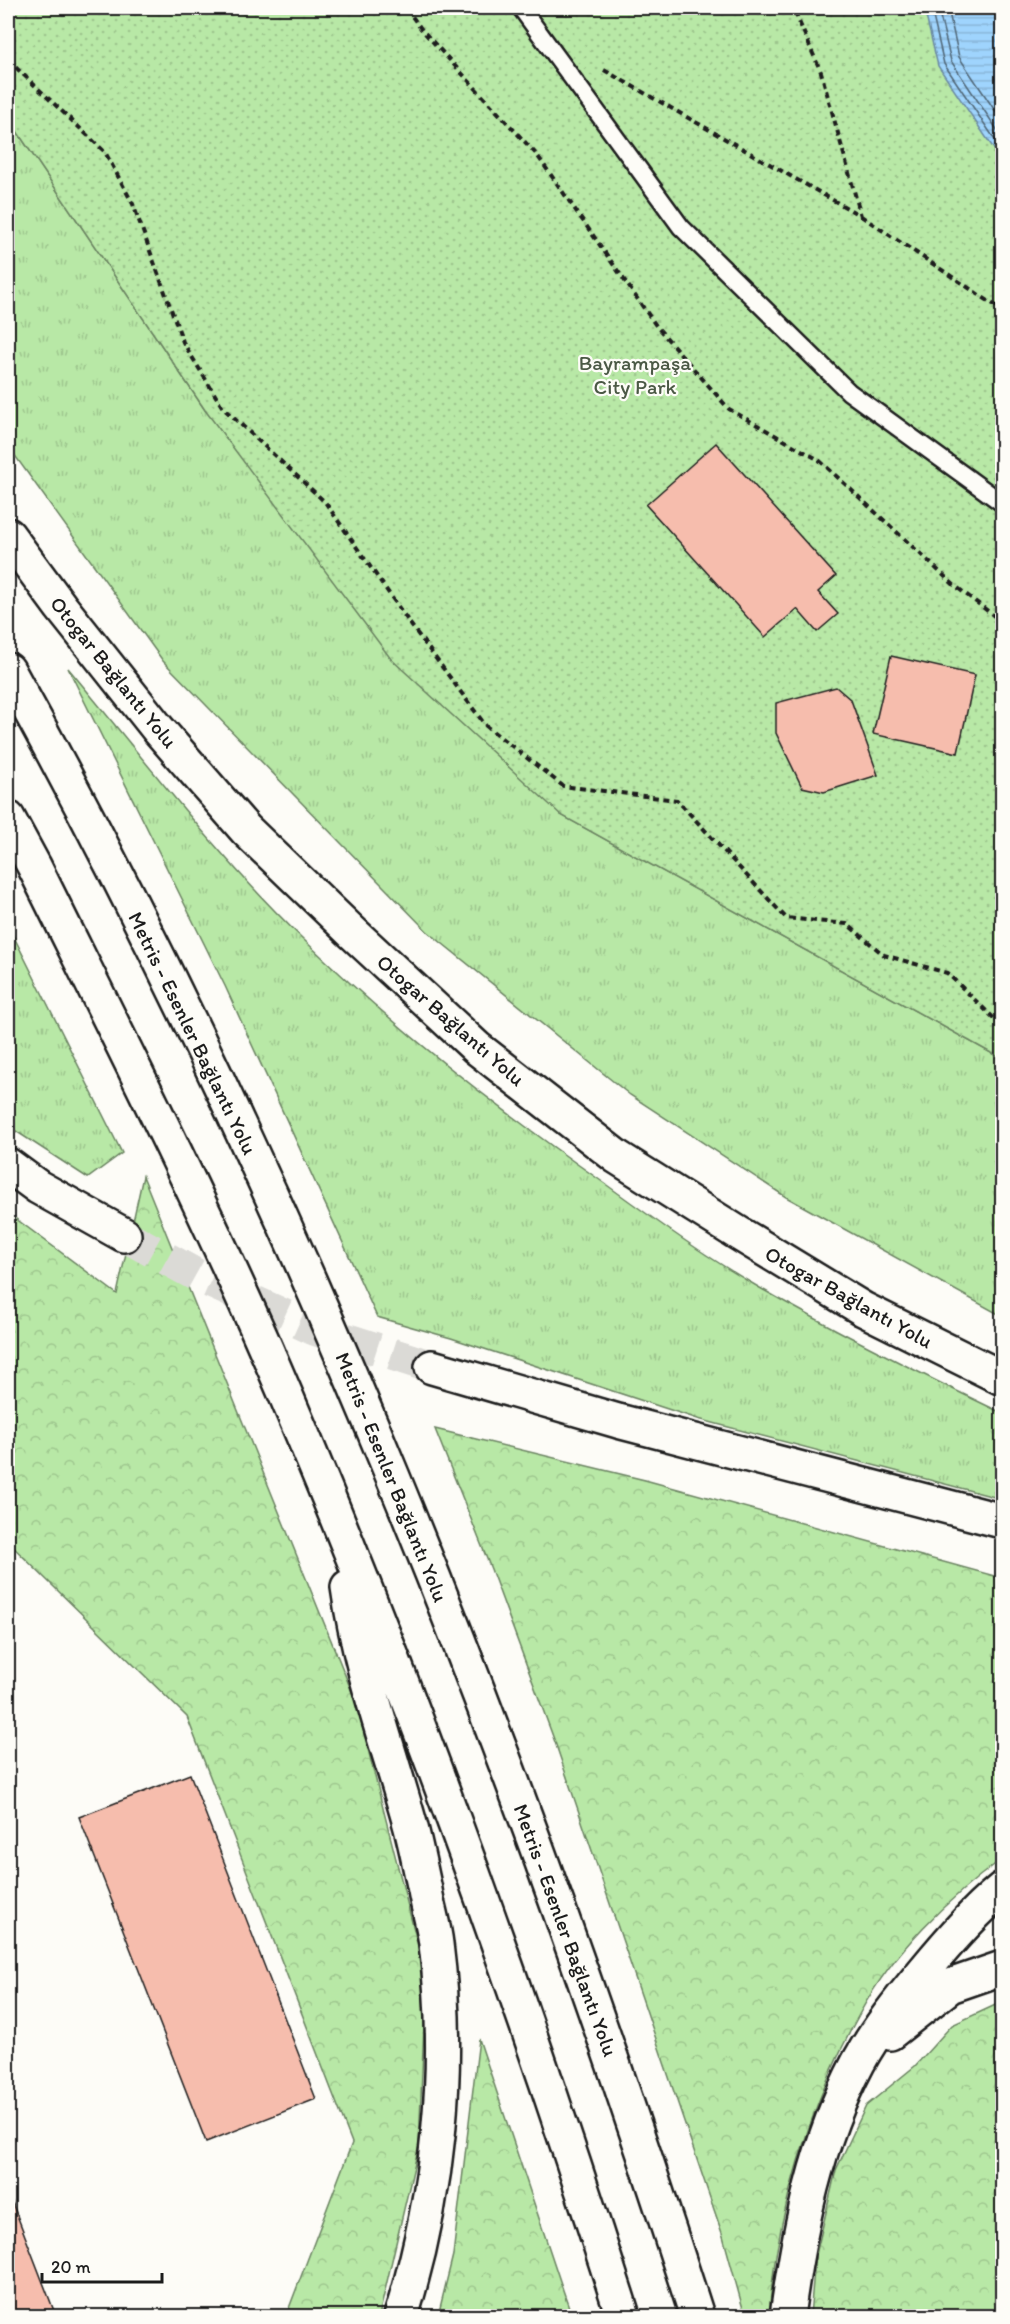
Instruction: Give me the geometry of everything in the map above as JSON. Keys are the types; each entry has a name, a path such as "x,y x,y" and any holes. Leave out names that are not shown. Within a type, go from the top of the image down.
{"highway":[{"name":"Otogar Bağlantı Yolu","path":"8,534 61,607 158,729 246,830 477,1048 617,1157 728,1227 863,1309 1002,1378"},
{"name":"Metris - Esenler Bağlantı Yolu","path":"8,670 107,856 176,995 277,1207 366,1409 555,1894 637,2130 697,2316"},
{"path":"8,818 194,1190 266,1351 341,1528 461,1836 623,2316"},
{"path":"8,1165 38,1187 124,1235"},
{"path":"432,1367 618,1421 1002,1521"},
{"path":"341,1528 349,1593 362,1659 410,1825 436,1943 443,2036 441,2112 413,2277 401,2316"},
{"path":"787,2316 795,2253 809,2193 826,2138 858,2063 888,2014 948,1941 1002,1889"},
{"path":"858,2063 895,2028 950,1986 1002,1968"}],"lane":[{"path":"521,8 681,227 849,392 1002,503"}],"path":[{"path":"406,8 422,30 537,155 657,327 729,409 819,460 954,585 1002,621"},
{"path":"793,8 822,72 861,216"},
{"path":"8,60 105,152 133,204 183,342 223,408 325,502 411,625 486,726 563,786 677,800 786,918 847,924 884,954 946,973 1002,1026"},
{"path":"600,67 861,216 1002,310"}],"green space":[{"name":"Bayrampaşa City Park","path":"8,8 1002,8 1002,1059 561,815 391,659 205,410 8,118"},
{"path":"8,118 205,410 561,815 1002,1059 1002,1316 786,1197 630,1095 427,931 163,661 8,446"},
{"path":"68,668 182,806 271,907 374,1005 449,1067 564,1155 720,1264 850,1337 1002,1413 1002,1499 698,1419 451,1338 377,1317 225,986"},
{"path":"8,925 122,1153 88,1178 8,1126"},
{"path":"143,1176 356,1702 426,1977 419,2145 379,2316 286,2316 352,2143 187,1717 8,1542 8,1213 117,1294"},
{"path":"435,1429 645,1480 1002,1578 1002,1859 942,1909 905,1947 874,1989 846,2039 808,2129 798,2160 782,2223 769,2313 762,2316 745,2316 723,2236 555,1742 491,1569"},
{"path":"1002,2002 1002,2316 810,2316 815,2259 836,2170 866,2106 915,2066 952,2025"},
{"path":"479,2039 572,2316 438,2316 453,2255"}],"water":[{"path":"924,8 1002,8 1002,161 938,66"}],"building":[{"path":"716,443 836,576 818,592 838,614 817,632 797,609 765,637 646,505"},
{"path":"891,656 975,675 958,753 873,734"},
{"path":"836,687 851,700 878,775 824,792 802,787 776,733 776,703"},
{"path":"190,1774 316,2099 206,2142 79,1817"},
{"path":"8,2192 56,2316 8,2316"}],"tunnel":[{"path":"124,1235 200,1277 314,1329 432,1367"}]}
